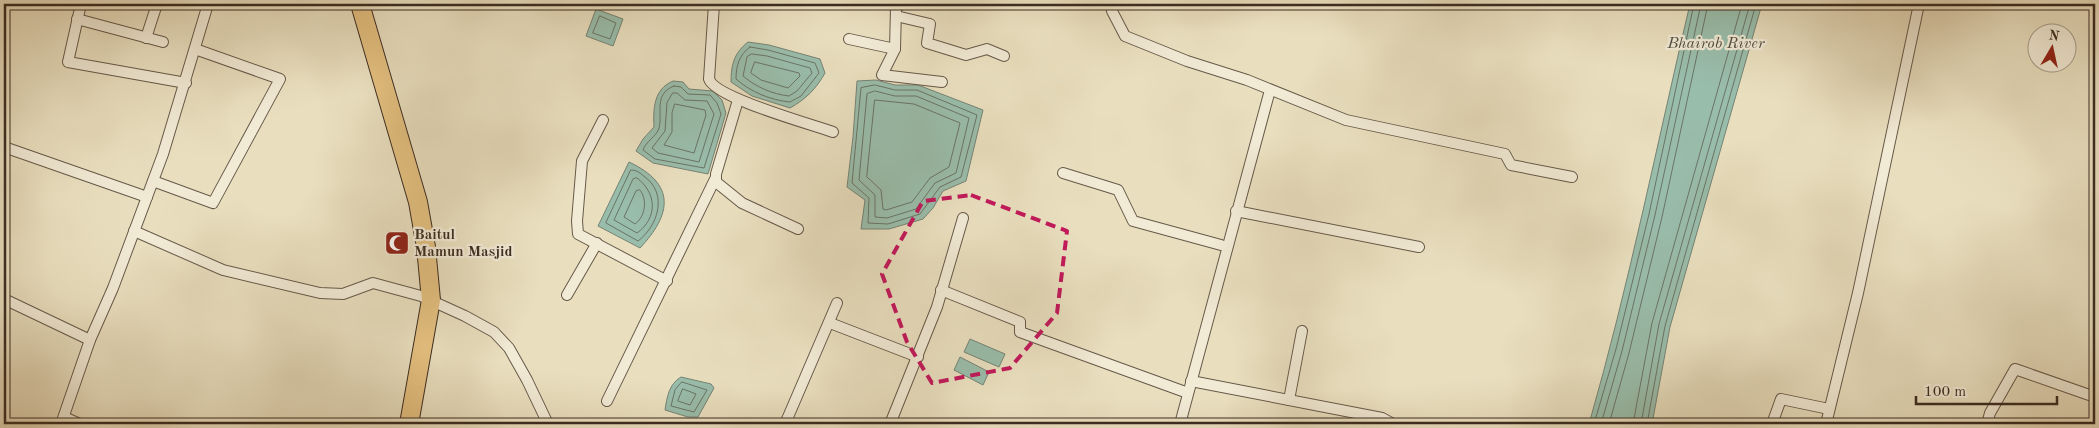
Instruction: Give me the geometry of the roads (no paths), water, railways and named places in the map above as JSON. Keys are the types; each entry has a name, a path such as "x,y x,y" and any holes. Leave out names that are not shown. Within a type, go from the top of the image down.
{"highway":[{"path":"360,4 418,202 426,247 431,300 409,424"}],"street":[{"path":"81,4 68,62 186,83"},
{"path":"146,38 157,4"},
{"path":"80,424 63,421 90,340 153,181 186,83 208,4"},
{"path":"714,4 710,82 738,100 833,132"},
{"path":"901,4 896,8 895,48 882,75 942,82"},
{"path":"1112,4 1112,11 1121,31 1129,39 1270,90 1346,120 1505,154 1511,165 1572,177"},
{"path":"1826,424 1858,294 1920,4"},
{"path":"896,16 930,24 927,42 966,56 987,49 1004,56"},
{"path":"78,19 163,42"},
{"path":"848,40 895,48"},
{"path":"153,181 214,203 280,79 195,49"},
{"path":"1180,424 1270,90"},
{"path":"607,401 667,282 715,179 738,100"},
{"path":"602,120 582,161 577,221 578,234 667,282"},
{"path":"4,147 147,197"},
{"path":"1063,173 1118,190 1133,220 1221,245"},
{"path":"715,179 717,184 742,203 798,229"},
{"path":"1236,211 1419,246"},
{"path":"890,424 937,307 940,290 963,218"},
{"path":"134,231 223,270 265,281 320,293 343,294 373,283 431,300 494,332 510,348 528,380 548,424"},
{"path":"567,295 597,244"},
{"path":"940,290 1020,322 1020,332 1188,393"},
{"path":"4,299 90,340"},
{"path":"786,424 837,303"},
{"path":"830,323 918,358"},
{"path":"1289,400 1302,331"},
{"path":"1986,424 2015,370 2095,397"},
{"path":"1191,381 1382,418 1393,424"},
{"path":"1772,424 1782,398 1829,408"}],"water":[{"name":"Bhairob River","path":"1690,4 1762,4 1670,327 1652,424 1589,424 1630,267"},
{"path":"596,9 623,19 613,46 586,36"},
{"path":"748,42 769,45 820,59 825,73 810,93 790,108 752,96 731,82 736,55"},
{"path":"876,80 895,85 918,85 983,110 966,181 943,191 933,208 923,219 889,229 861,229 865,200 847,187 857,81"},
{"path":"673,81 683,82 689,89 713,91 722,100 726,113 708,174 653,163 636,151 643,139 654,127 654,113 658,94 667,84"},
{"path":"629,162 655,180 662,190 664,200 663,212 658,223 640,248 598,226"},
{"path":"970,339 1005,354 999,367 964,352"},
{"path":"960,357 989,372 983,385 954,370"},
{"path":"681,377 711,384 714,388 698,417 688,417 665,410 671,387"}],"place":[{"name":"Baitul Mamun Masjid","path":"397,243"}]}
